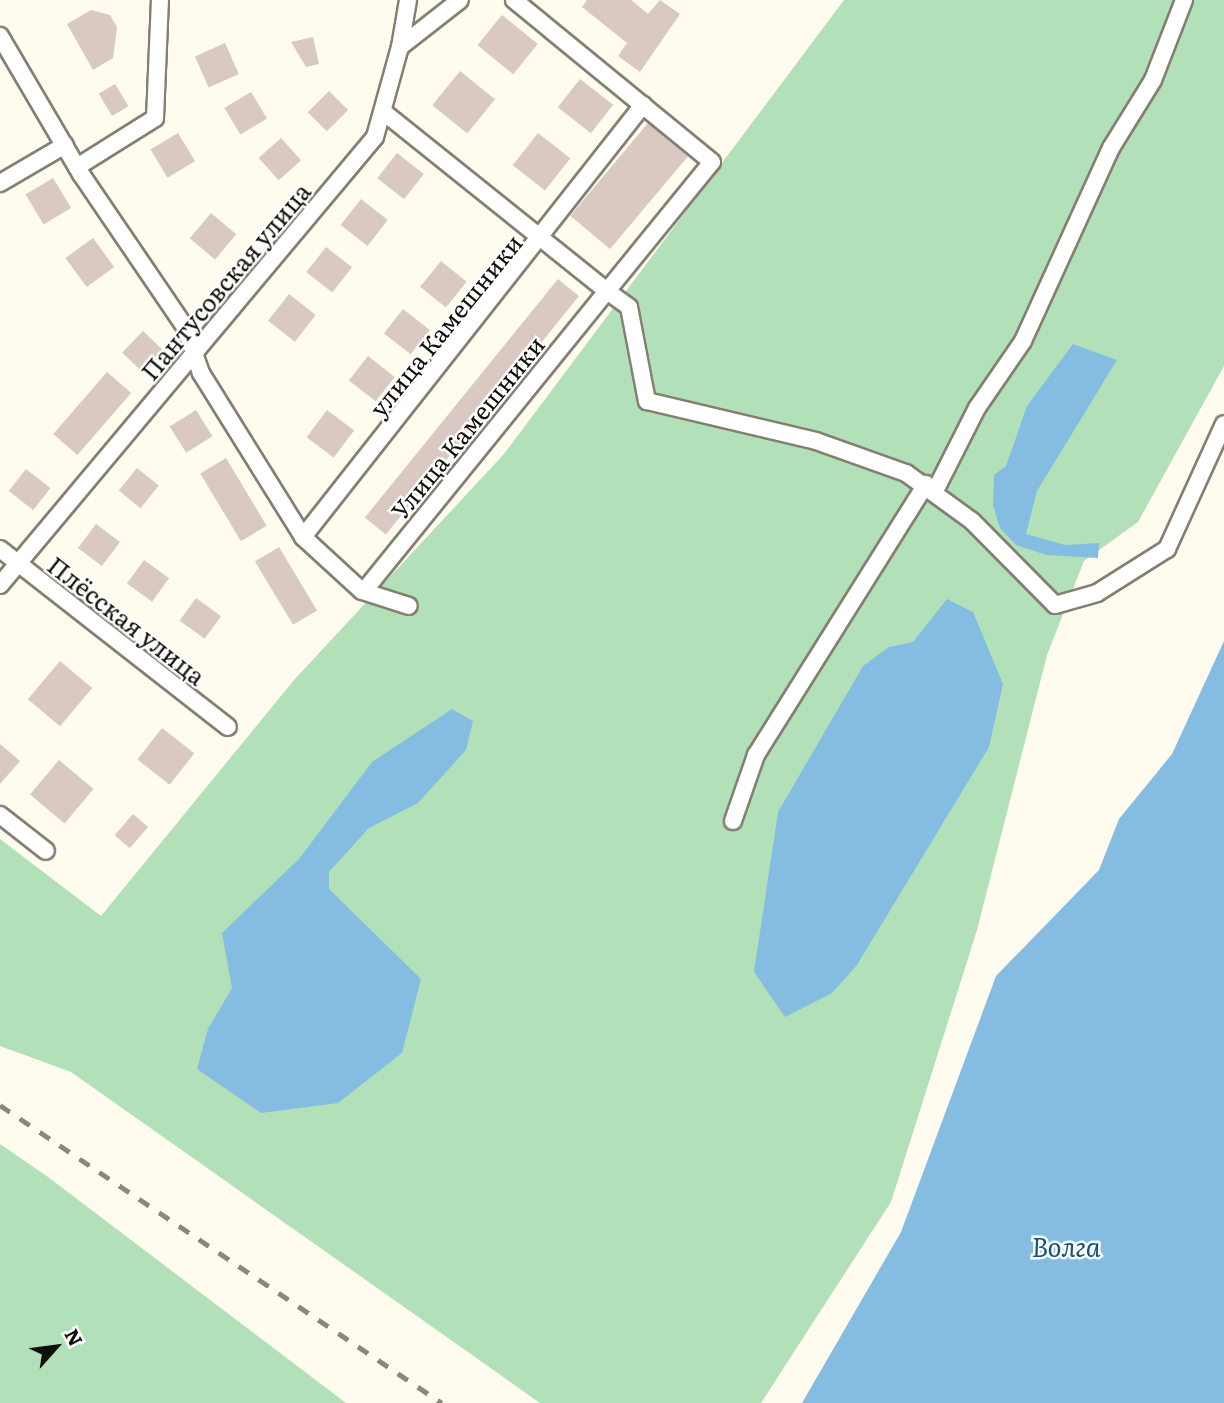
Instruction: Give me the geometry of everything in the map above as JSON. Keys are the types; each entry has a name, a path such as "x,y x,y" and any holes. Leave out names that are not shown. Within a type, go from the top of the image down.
{"street":[{"path":"77,167 155,118 160,0"},
{"name":"Пантусовская улица","path":"0,584 375,137 386,114 408,0"},
{"path":"400,47 460,0"},
{"path":"514,0 643,105"},
{"path":"733,821 756,755 931,486 977,408 1023,341 1111,148 1153,80 1184,0"},
{"path":"0,36 77,167 185,327 194,354 303,537 364,591 409,606"},
{"name":"улица Камешники","path":"303,537 542,241 550,219 643,105"},
{"name":"Улица Камешники","path":"364,591 712,162 643,105"},
{"path":"386,114 542,241 629,307 647,401 816,441 931,486 1036,590 1055,605 1072,603 1167,549 1224,424"},
{"path":"0,183 65,145"},
{"name":"Плёсская улица","path":"0,550 228,727"},
{"path":"0,815 46,851"}],"green space":[{"path":"844,0 1224,0 1224,366 1138,522 1084,561 1047,655 977,930 891,1202 761,1403 540,1403 71,1072 0,1046 0,839 101,916 294,680 504,454"},
{"path":"0,1144 48,1177 346,1403 0,1403"}],"water":[{"path":"1073,344 1117,360 1037,491 1026,534 1065,545 1099,543 1098,558 1046,555 1016,545 1000,528 993,505 994,475 1006,466 1027,406"},
{"path":"947,599 973,612 1003,684 989,747 857,965 832,993 785,1017 754,972 778,812 863,666 889,647 913,642"},
{"name":"Волга","path":"1224,641 1224,1403 802,1403 901,1232 996,976 1099,870 1119,819 1172,754"},
{"path":"452,709 473,721 466,750 418,803 369,828 329,872 329,889 421,979 402,1053 338,1103 261,1113 197,1069 208,1029 232,988 222,933 299,859 372,762"}],"building":[{"path":"587,0 631,0 648,14 660,0 680,14 640,72 618,56 627,43 582,7"},
{"path":"91,10 110,15 117,27 113,58 93,70 67,24"},
{"path":"502,15 538,44 513,74 477,45"},
{"path":"313,37 319,64 306,67 291,42"},
{"path":"225,43 239,74 209,87 195,56"},
{"path":"460,71 495,99 467,134 432,105"},
{"path":"580,79 613,105 591,133 558,107"},
{"path":"115,84 128,106 112,116 99,94"},
{"path":"329,91 348,110 327,131 308,112"},
{"path":"251,92 267,119 240,135 224,108"},
{"path":"648,123 688,156 610,249 570,216"},
{"path":"178,133 195,161 168,178 151,149"},
{"path":"538,133 570,158 545,191 513,165"},
{"path":"281,138 301,160 279,180 259,158"},
{"path":"397,153 424,174 404,199 377,178"},
{"path":"53,178 71,208 44,224 26,194"},
{"path":"361,199 388,220 367,246 341,225"},
{"path":"211,213 236,234 215,259 190,238"},
{"path":"93,238 114,267 87,287 65,258"},
{"path":"326,247 352,267 332,293 306,272"},
{"path":"441,261 467,282 446,307 420,287"},
{"path":"558,279 579,296 386,535 365,518"},
{"path":"289,294 316,315 295,342 268,321"},
{"path":"403,309 430,330 411,354 384,333"},
{"path":"143,331 165,352 144,373 122,353"},
{"path":"368,356 395,377 376,401 349,380"},
{"path":"107,372 131,393 77,455 53,434"},
{"path":"196,410 212,436 186,453 170,426"},
{"path":"327,410 354,430 334,458 307,437"},
{"path":"226,458 267,526 241,541 200,473"},
{"path":"137,468 159,486 141,508 119,491"},
{"path":"26,469 50,488 33,510 9,491"},
{"path":"96,524 120,542 102,566 78,548"},
{"path":"279,547 317,610 293,625 255,561"},
{"path":"144,560 169,578 152,602 127,583"},
{"path":"196,598 221,616 205,639 180,621"},
{"path":"60,661 92,688 60,726 28,699"},
{"path":"162,728 194,753 170,785 137,760"},
{"path":"0,744 20,761 0,784"},
{"path":"59,760 93,789 65,823 30,794"},
{"path":"133,814 148,827 130,848 115,835"}],"railway":[{"path":"0,1105 442,1403"}]}
